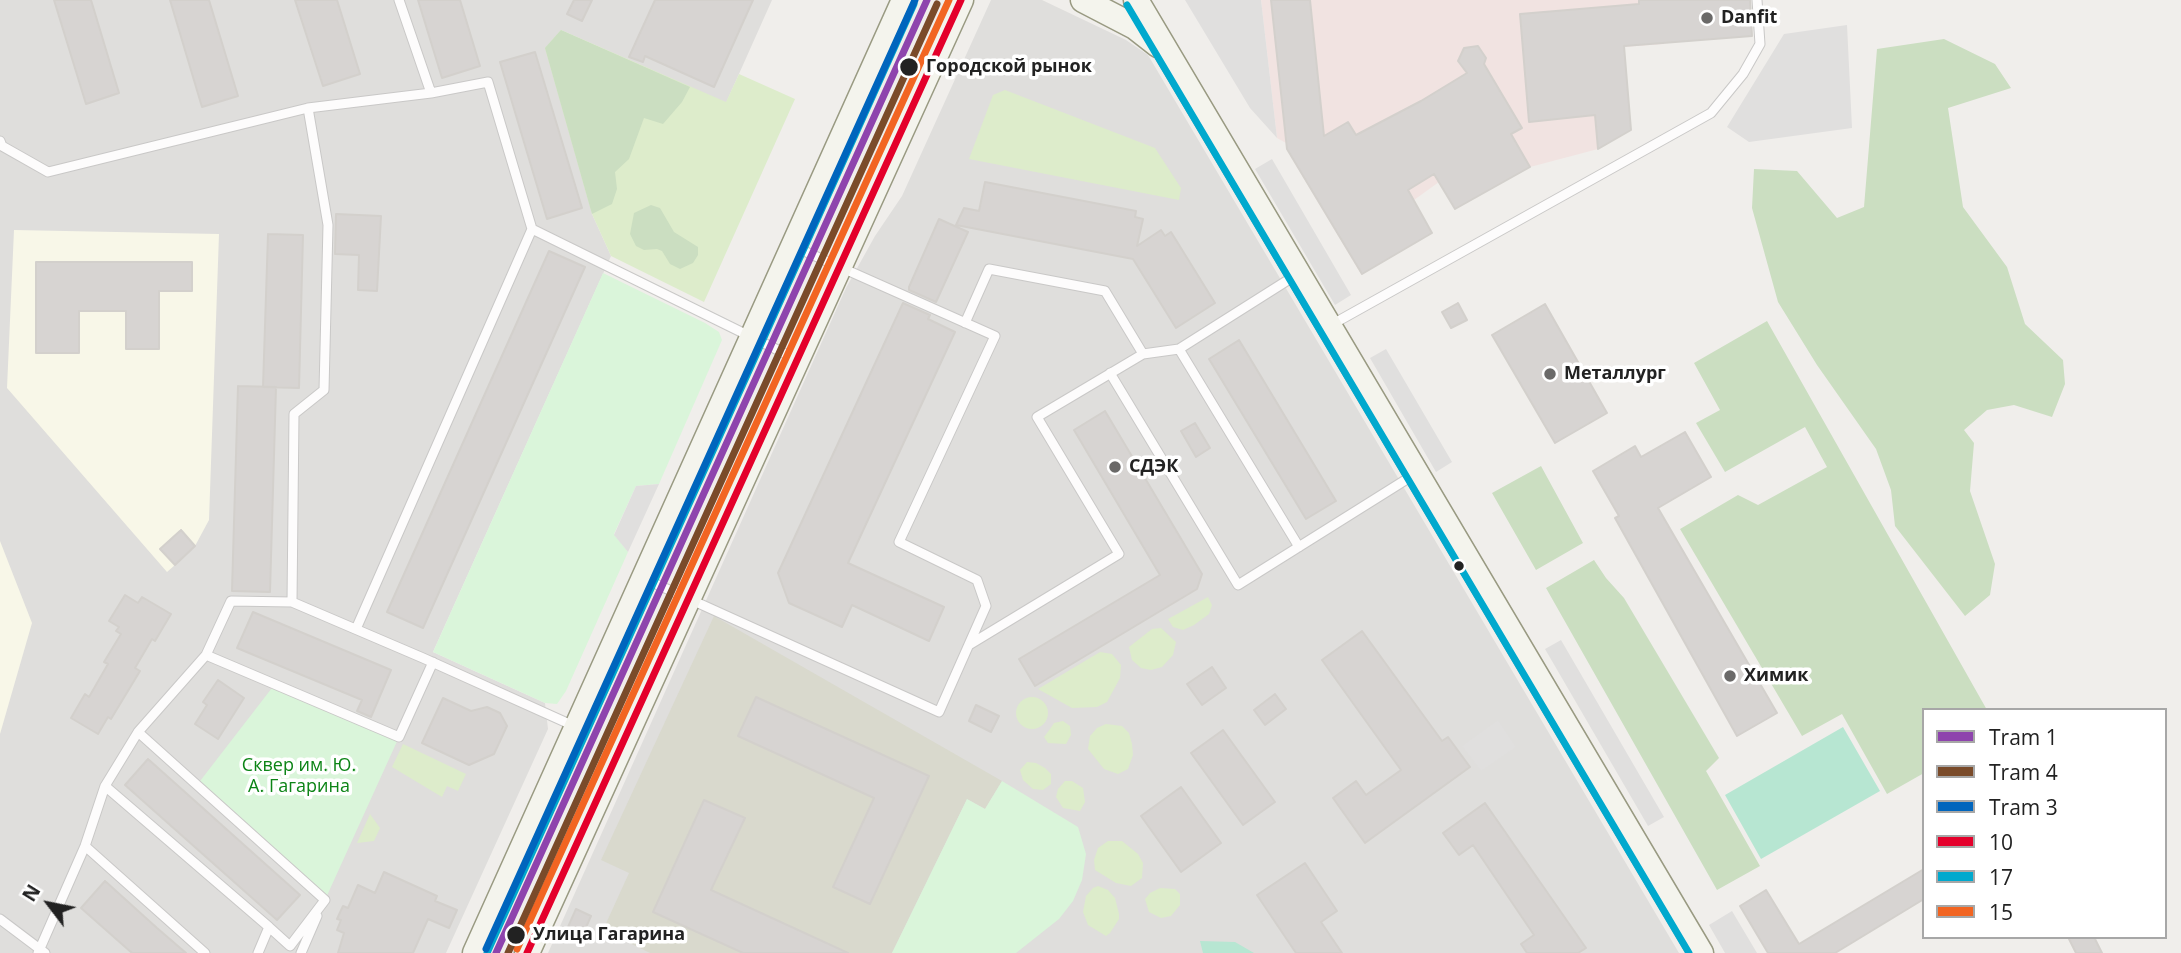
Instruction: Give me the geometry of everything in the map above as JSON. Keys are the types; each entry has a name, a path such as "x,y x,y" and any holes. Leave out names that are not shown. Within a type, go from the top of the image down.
{"main road":[{"path":"475,953 904,0"},
{"path":"527,953 961,0"},
{"path":"1083,0 1135,27 1167,52"},
{"path":"1136,0 1701,953"}],"lane":[{"path":"399,0 431,93"},
{"path":"1329,326 1711,113 1742,74 1760,44 1757,0"},
{"path":"0,141 2,146 48,172 307,108 431,93 488,82 532,229 355,629"},
{"path":"292,602 294,414 324,390 328,225 307,108"},
{"path":"532,229 797,359"},
{"path":"644,578 939,712 986,606 977,580 899,542 995,337 793,246"},
{"path":"965,323 989,269 1105,291 1143,354"},
{"path":"968,646 1119,554 1037,417 1143,354 1179,349 1298,274"},
{"path":"1179,349 1299,547"},
{"path":"1110,373 1238,585 1416,473"},
{"path":"0,919 41,952 85,846 104,786 138,732 206,655 231,601 292,602 577,727"},
{"path":"206,655 399,737 433,662"},
{"path":"138,732 325,900"},
{"path":"104,786 290,946 325,900"},
{"path":"85,846 205,953"},
{"path":"301,953 325,900"},
{"path":"258,953 269,927"}],"shaded area":[{"path":"0,0 772,0 726,103 561,30 592,214 611,256 433,652 545,703 548,729 446,953 0,953"},
{"path":"991,0 1042,0 1126,40 1148,55 1679,953 548,953 846,288 875,236 902,196"},
{"path":"1185,0 1261,0 1277,138 1250,108"},
{"path":"1261,0 1661,0 1664,44 1624,47 1631,130 1598,149 1530,167 1455,209 1439,182 1414,200 1432,233 1361,274 1291,157 1286,143 1277,138"},
{"path":"1847,25 1852,128 1749,142 1727,127 1784,34"},
{"path":"1272,159 1351,295 1335,305 1255,169"},
{"path":"14,230 219,234 209,520 195,546 181,531 161,550 175,565 167,572 7,388"},
{"path":"1386,349 1452,462 1436,472 1370,358"},
{"path":"659,484 628,552 614,535 636,486"},
{"path":"0,541 32,623 0,734"},
{"path":"714,616 1002,781 985,809 967,799 892,953 650,953 603,930 629,873 601,860"},
{"path":"1561,640 1664,817 1648,826 1545,649"},
{"path":"1498,720 1516,747 1481,771 1462,746"},
{"path":"1732,911 1757,953 1725,953 1709,925"}],"green space":[{"path":"561,30 726,102 739,74 795,99 704,302 611,256 592,214 545,48"},
{"path":"561,30 690,87 682,102 663,124 644,118 629,159 615,172 617,189 612,204 592,214 545,48"},
{"path":"1944,39 1995,64 2011,88 1948,108 1963,207 2007,267 2025,324 2063,360 2065,384 2052,417 2014,405 1987,410 1964,430 1974,443 1970,491 1995,564 1990,595 1965,616 1895,526 1891,490 1876,449 1817,365 1778,302 1752,208 1754,169 1797,171 1837,218 1864,207 1877,49"},
{"path":"1005,90 1155,148 1181,188 1179,200 969,159 993,95"},
{"path":"651,205 660,208 674,232 698,247 698,255 693,263 680,269 670,264 662,251 644,250 636,246 630,234 634,213"},
{"path":"603,273 705,323 719,332 722,340 659,484 636,486 614,534 628,552 566,691 557,704 545,703 433,652"},
{"path":"1767,321 1986,708 1922,708 1922,774 1887,794 1842,714 1802,736 1680,529 1738,495 1758,505 1827,467 1805,427 1725,472 1696,423 1720,410 1694,363"},
{"path":"1541,466 1583,543 1536,570 1492,493"},
{"path":"1594,560 1624,598 1719,758 1706,771 1760,866 1717,890 1546,588"},
{"path":"1208,597 1212,605 1209,614 1183,630 1173,627 1168,619"},
{"path":"1161,628 1176,642 1173,655 1162,667 1151,670 1141,668 1132,660 1129,647 1152,629"},
{"path":"1100,652 1112,654 1121,665 1120,678 1107,702 1097,707 1072,708 1038,689"},
{"name":"Сквер им. Ю. А. Гагарина","path":"275,684 399,737 325,900 197,785"},
{"path":"1032,697 1044,701 1048,713 1044,725 1032,729 1020,725 1016,713 1020,701"},
{"path":"1063,721 1070,726 1071,735 1066,744 1048,743 1044,737 1054,723"},
{"path":"1106,724 1122,726 1129,733 1132,744 1133,755 1128,769 1118,774 1104,769 1088,749 1090,736 1097,728"},
{"path":"1843,727 1880,791 1761,859 1725,795"},
{"path":"403,744 466,774 458,791 447,786 442,797 392,767"},
{"path":"1027,762 1045,768 1051,774 1051,784 1043,790 1033,789 1023,780 1020,770"},
{"path":"1002,781 1078,827 1086,854 1082,880 1073,901 1059,919 1016,953 892,953 967,799 985,809"},
{"path":"1065,781 1072,781 1083,788 1085,802 1080,811 1063,808 1056,797 1058,789"},
{"path":"370,814 380,828 374,841 357,843"},
{"path":"1108,841 1122,841 1138,854 1143,863 1142,878 1131,886 1116,883 1095,870 1094,860 1098,848"},
{"path":"1098,886 1108,890 1115,898 1119,914 1119,919 1106,936 1088,925 1083,912 1086,896"},
{"path":"1160,888 1175,889 1180,894 1180,905 1171,916 1161,918 1149,912 1145,899"},
{"path":"1200,941 1235,942 1254,953 1203,953"}],"building":[{"path":"54,0 91,0 119,93 86,104"},
{"path":"170,0 209,0 238,96 202,107"},
{"path":"295,0 337,0 360,74 323,86"},
{"path":"418,0 460,0 480,66 442,78"},
{"path":"574,0 592,0 582,21 567,14"},
{"path":"655,0 753,0 714,87 645,56 643,62 629,57"},
{"path":"1271,0 1310,0 1324,136 1348,122 1356,135 1421,101 1467,73 1458,61 1464,48 1478,46 1486,58 1484,64 1522,128 1511,134 1530,167 1455,209 1434,174 1408,190 1432,233 1362,274 1287,149"},
{"path":"1639,0 1750,0 1752,36 1624,46 1631,130 1598,149 1595,115 1529,122 1520,14 1639,4"},
{"path":"535,52 582,208 547,219 500,62"},
{"path":"985,182 1136,211 1135,217 1143,219 1137,246 1161,230 1165,236 1171,232 1215,303 1176,328 1133,259 956,225 964,208 979,211"},
{"path":"336,214 381,216 377,291 358,290 359,255 335,254"},
{"path":"939,219 968,232 936,302 909,290 909,287"},
{"path":"268,234 303,235 299,388 263,387"},
{"path":"549,251 585,267 423,628 387,612"},
{"path":"36,262 192,262 192,291 159,291 159,349 126,349 126,311 79,311 79,353 36,353"},
{"path":"903,303 930,315 928,319 955,332 848,563 944,607 929,641 852,605 842,627 789,603 778,573"},
{"path":"1458,303 1467,320 1451,328 1442,312"},
{"name":"Металлург","path":"1545,304 1607,413 1555,443 1492,335"},
{"path":"1239,340 1336,501 1306,519 1209,359"},
{"path":"238,386 276,387 270,592 232,591"},
{"path":"1105,411 1202,574 1197,589 1035,686 1019,659 1160,575 1074,430"},
{"path":"1195,423 1210,448 1196,457 1181,431"},
{"path":"1685,432 1711,477 1658,508 1777,713 1737,736 1615,518 1619,516 1593,471 1635,446 1641,457"},
{"path":"181,530 195,546 175,565 160,549"},
{"path":"125,595 138,603 142,597 171,614 135,668 140,671 111,719 108,717 98,734 71,718 85,694 89,697 108,664 104,662 121,634 116,631 119,627 109,621"},
{"path":"253,612 391,670 371,717 357,711 362,700 237,648"},
{"path":"1362,631 1442,741 1448,737 1470,767 1365,843 1333,798 1356,781 1366,795 1401,770 1322,660"},
{"path":"1212,667 1226,688 1202,705 1187,684"},
{"path":"218,680 244,698 218,739 195,724 207,705 203,702"},
{"path":"1275,694 1286,709 1265,725 1254,710"},
{"path":"756,697 929,776 870,904 833,887 874,798 738,736"},
{"path":"443,698 471,711 487,707 500,713 507,726 494,754 469,765 422,743"},
{"path":"976,705 999,716 991,732 969,721"},
{"path":"1223,730 1275,802 1243,825 1191,753"},
{"path":"148,759 300,895 277,920 125,785"},
{"path":"1181,787 1221,843 1181,872 1141,816"},
{"path":"704,800 745,818 711,890 848,953 743,953 653,912"},
{"path":"1485,803 1586,948 1578,953 1527,953 1521,944 1534,935 1473,845 1459,855 1443,833"},
{"path":"1305,863 1337,911 1321,922 1342,953 1296,953 1257,895"},
{"path":"1922,870 1922,900 1835,953 1768,953 1740,906 1766,890 1799,944"},
{"path":"384,872 437,896 435,901 457,910 449,928 428,919 413,953 338,953 344,933 337,930 341,920 337,919 343,906 348,908 358,885 375,893"},
{"path":"105,881 186,953 132,953 81,908"},
{"path":"576,909 591,916 579,943 564,936"},
{"path":"2069,939 2095,939 2102,953 2076,953"}],"tram line":[{"name":"3","path":"486,949 915,0"},
{"name":"1","path":"496,953 927,0"},
{"name":"4","path":"508,953 937,4"}],"transit line":[{"name":"15","path":"517,949 949,0"},
{"name":"10","path":"527,953 961,0"},
{"name":"17","path":"487,953 914,4"},
{"name":"17","path":"1127,5 1689,953"}],"place":[{"name":"Danfit","path":"1707,18"},
{"name":"Городской рынок","path":"909,67"},
{"name":"Металлург","path":"1550,374"},
{"name":"СДЭК","path":"1115,467"},
{"name":"Химик","path":"1730,676"},
{"name":"Улица Гагарина","path":"516,935"}]}
